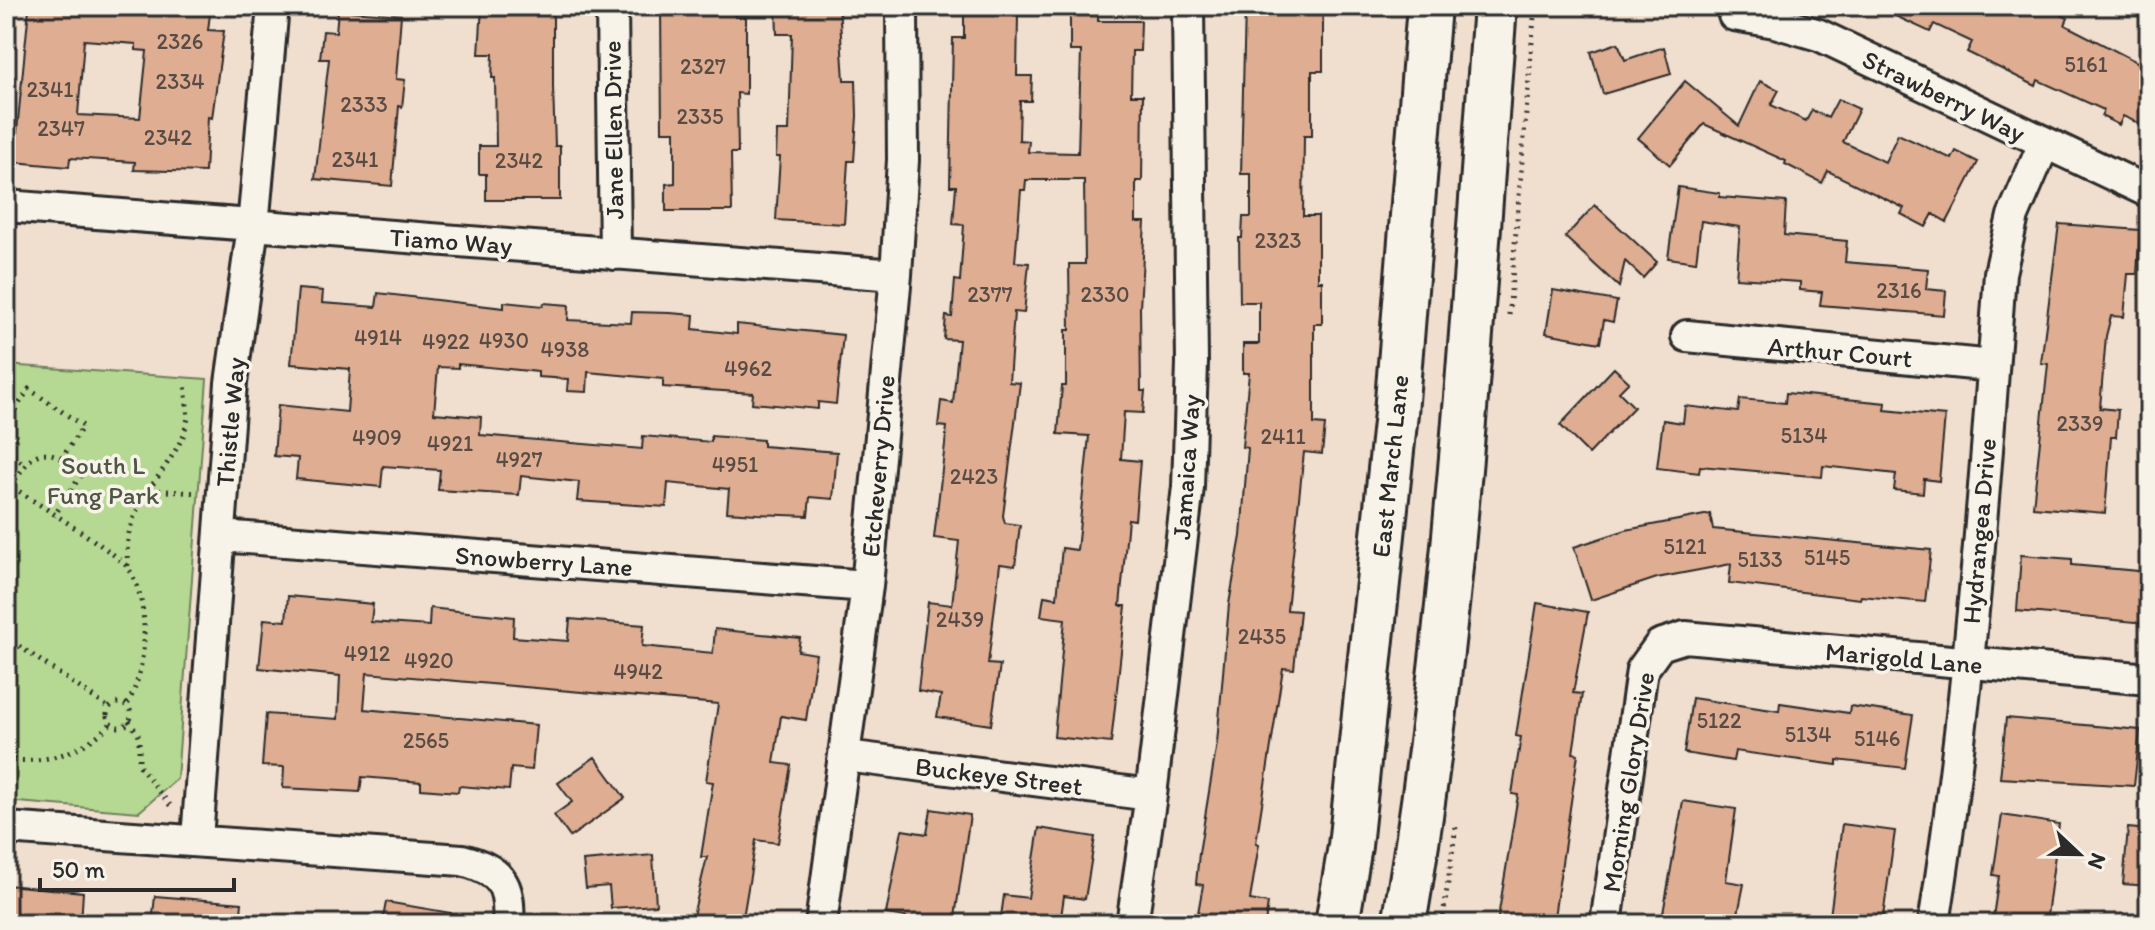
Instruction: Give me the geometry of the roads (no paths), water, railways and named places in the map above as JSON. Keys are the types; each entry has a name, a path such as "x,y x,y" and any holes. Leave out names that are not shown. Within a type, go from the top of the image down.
{"main road":[{"name":"East March Lane","path":"1337,924 1350,846 1396,413 1429,6"},
{"path":"1404,924 1438,675 1462,439 1495,6"}],"street":[{"name":"Thistle Way","path":"197,839 231,383 253,226 273,6"},
{"name":"Jane Ellen Drive","path":"612,6 615,254"},
{"name":"Etcheverry Drive","path":"821,924 867,586 896,275 903,160 902,6"},
{"name":"Jamaica Way","path":"1132,924 1151,795 1188,487 1192,363 1188,6"},
{"name":"Strawberry Way","path":"1734,15 1775,22 1819,35 2149,192"},
{"name":"Hydrangea Drive","path":"1934,924 1949,829 1967,664 2000,273 2013,216 2044,144"},
{"name":"Tiamo Way","path":"6,206 896,275"},
{"name":"Arthur Court","path":"1687,336 1993,366"},
{"name":"Snowberry Lane","path":"221,536 867,586"},
{"name":"Marigold Lane","path":"1660,645 1685,637 2149,679"},
{"name":"Morning Glory Drive","path":"1606,924 1642,670 1660,645"},
{"name":"Buckeye Street","path":"846,756 1151,795"},
{"path":"6,828 462,860 485,866 501,878 510,901 508,924"}],"park label":[{"name":"South L Fung Park","path":"103,480"}]}
